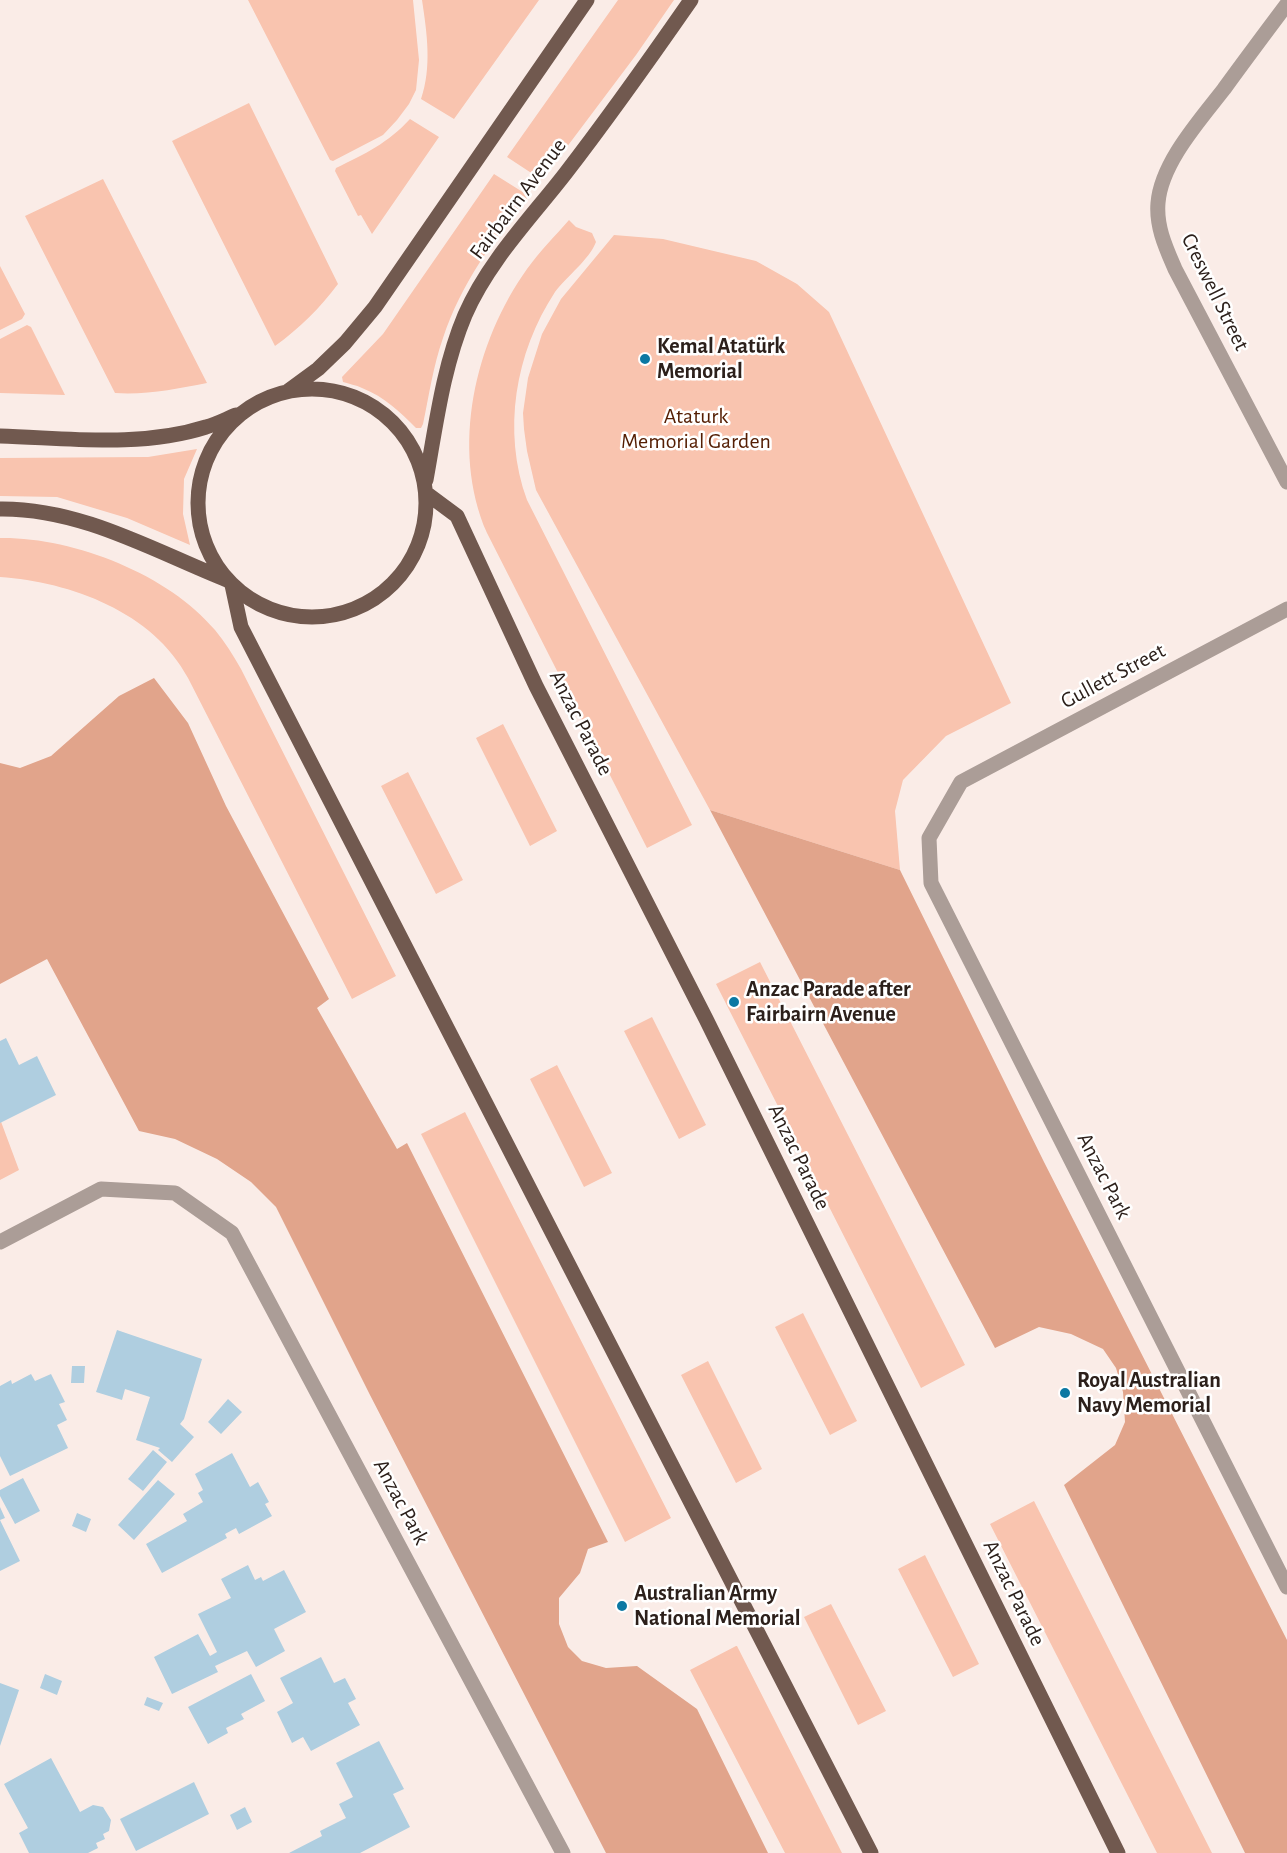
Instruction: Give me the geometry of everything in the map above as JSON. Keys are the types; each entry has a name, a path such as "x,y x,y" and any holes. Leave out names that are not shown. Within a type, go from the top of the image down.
{"main road":[{"path":"285,393 318,369 345,343 375,307 587,0"},
{"name":"Fairbairn Avenue","path":"426,489 450,361 465,315 494,263 630,88 691,0"},
{"path":"0,436 132,440 206,427 285,393 309,390 333,391 355,397 376,408 394,423 408,442 419,463 426,489 425,520 417,547 404,572 385,592 361,607 335,615 307,618 280,613 254,602 230,582 212,557 202,532 199,505 201,478 211,452 226,430 246,411"},
{"name":"Anzac Parade","path":"426,489 457,516 536,686 711,1030 1118,1853"},
{"path":"0,509 48,514 94,524 230,582"},
{"path":"230,582 241,627 871,1853"}],"street":[{"name":"Creswell Street","path":"1287,4 1182,145 1162,184 1158,202 1162,240 1175,269 1287,482"},
{"name":"Gullett Street","path":"961,782 1287,609"},
{"name":"Anzac Park","path":"961,782 929,838 931,883 1287,1587"},
{"name":"Anzac Park","path":"0,1242 101,1189 175,1193 232,1233 563,1853"}],"green space":[{"path":"248,0 413,0 419,60 416,90 409,104 383,135 333,161 330,160"},
{"path":"422,0 539,0 454,119 421,99 427,62 427,37"},
{"path":"618,0 674,0 636,55 542,180 507,157"},
{"path":"249,103 338,284 309,317 275,346 172,141"},
{"path":"410,119 439,137 372,234 361,215 358,216 335,171 336,168 385,141"},
{"path":"494,174 529,196 479,263 459,299 440,349 423,424 421,428 416,428 385,400 360,387 343,382 342,377 383,334"},
{"path":"103,179 207,383 150,392 115,393 25,216"},
{"path":"569,220 576,227 592,233 596,242 593,249 555,292 530,341 517,393 514,420 515,447 519,474 527,500 692,825 647,848 487,533 476,500 470,466 470,431 474,396 482,362 494,329 527,269"},
{"name":"Ataturk Memorial Garden","path":"614,235 663,239 756,261 797,284 829,312 1011,703 946,736 903,780 895,811 900,870 710,810 536,490 524,429 523,413 528,378 542,334 561,299"},
{"path":"0,266 25,314 22,319 0,330"},
{"path":"27,325 31,327 65,395 0,393 0,339"},
{"path":"197,449 184,479 183,514 190,545 127,518 57,497 0,496 0,458 148,457"},
{"path":"0,538 28,539 58,544 117,563 146,576 172,592 215,630 241,669 396,976 352,999 188,678 173,655 154,635 132,618 107,605 54,586 0,577"},
{"path":"503,724 557,831 530,846 476,738"},
{"path":"408,772 463,880 436,894 381,786"},
{"path":"760,962 965,1365 921,1388 716,984"},
{"path":"652,1017 706,1125 679,1139 624,1031"},
{"path":"557,1065 612,1173 584,1187 530,1079"},
{"path":"465,1112 671,1518 625,1542 421,1134"},
{"path":"0,1119 19,1170 0,1180"},
{"path":"803,1313 857,1421 830,1435 775,1327"},
{"path":"708,1361 762,1469 736,1483 681,1375"},
{"path":"1034,1501 1212,1853 1157,1853 990,1524"},
{"path":"925,1555 979,1664 953,1677 898,1569"},
{"path":"831,1604 886,1711 858,1725 804,1617"},
{"path":"736,1646 842,1853 785,1853 690,1670"}],"shaded area":[{"path":"154,678 188,723 226,806 329,999 317,1008 397,1149 407,1143 608,1542 588,1549 580,1573 559,1598 559,1624 568,1647 582,1661 606,1668 637,1666 697,1709 768,1853 606,1853 370,1395 276,1207 251,1182 217,1159 175,1139 139,1131 47,959 0,984 0,763 20,768 51,756 119,696"},
{"path":"710,810 900,870 1044,1162 1287,1640 1287,1853 1245,1853 1064,1485 1115,1445 1125,1422 1123,1392 1116,1368 1103,1349 1071,1334 1039,1327 995,1348"}],"building":[{"path":"6,1038 19,1065 37,1056 56,1095 0,1123 0,1041"},
{"path":"117,1330 202,1359 184,1419 180,1424 194,1437 172,1462 158,1450 160,1448 136,1440 150,1397 125,1389 122,1400 96,1392"},
{"path":"72,1366 85,1366 84,1383 71,1383"},
{"path":"31,1374 35,1381 51,1374 65,1402 59,1404 67,1420 57,1425 68,1448 10,1476 0,1456 0,1386 11,1380 12,1384"},
{"path":"228,1399 242,1412 221,1434 208,1422"},
{"path":"153,1450 167,1462 143,1491 128,1479"},
{"path":"232,1453 250,1487 258,1482 269,1502 265,1504 272,1516 239,1534 236,1528 225,1534 227,1538 162,1573 146,1544 187,1521 183,1514 203,1502 198,1493 203,1490 195,1474"},
{"path":"23,1478 40,1511 15,1524 0,1496 0,1490"},
{"path":"158,1480 175,1494 134,1540 118,1525"},
{"path":"0,1507 5,1518 0,1520"},
{"path":"77,1513 91,1519 86,1532 72,1526"},
{"path":"0,1520 20,1561 0,1571"},
{"path":"248,1565 255,1580 261,1577 263,1581 284,1570 306,1612 274,1629 285,1651 256,1667 247,1651 215,1666 218,1672 172,1694 154,1657 198,1634 210,1656 217,1652 198,1614 231,1598 221,1579"},
{"path":"321,1657 334,1683 345,1678 356,1699 348,1703 360,1725 311,1751 303,1737 292,1743 277,1712 293,1703 280,1678"},
{"path":"45,1674 62,1681 57,1695 40,1688"},
{"path":"251,1674 265,1701 241,1714 244,1719 226,1728 228,1733 208,1744 188,1707"},
{"path":"0,1683 19,1690 0,1746"},
{"path":"147,1697 163,1703 159,1711 144,1705"},
{"path":"379,1741 404,1789 393,1794 410,1827 360,1853 289,1853 322,1836 320,1831 346,1818 339,1804 353,1797 336,1763"},
{"path":"51,1758 80,1812 93,1805 103,1807 111,1820 109,1831 103,1834 105,1839 96,1843 98,1848 88,1853 29,1853 19,1833 28,1828 4,1784"},
{"path":"194,1782 209,1814 136,1851 120,1819"},
{"path":"245,1807 252,1822 237,1830 230,1815"}],"place":[{"name":"Kemal Atatürk Memorial","path":"645,359"},
{"name":"Anzac Parade after Fairbairn Avenue","path":"734,1002"},
{"name":"Royal Australian Navy Memorial","path":"1065,1393"},
{"name":"Australian Army National Memorial","path":"622,1606"}]}
